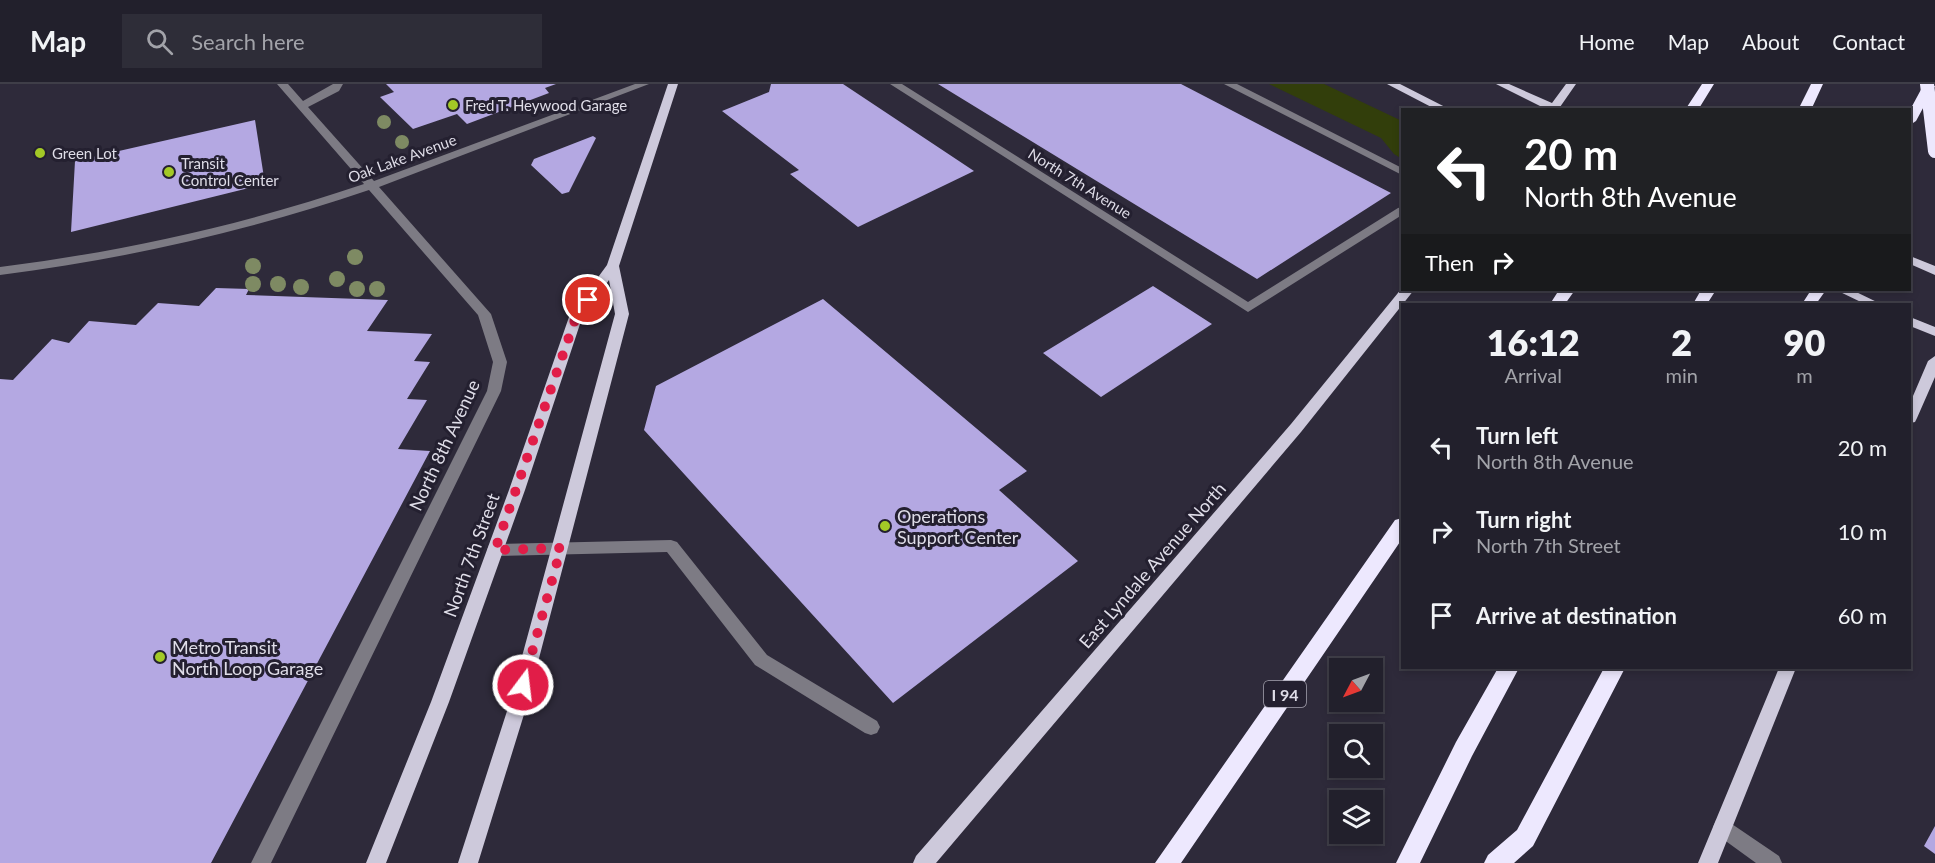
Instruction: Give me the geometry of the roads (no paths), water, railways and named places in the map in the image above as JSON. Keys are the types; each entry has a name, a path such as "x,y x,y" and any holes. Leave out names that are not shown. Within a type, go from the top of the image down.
{"highway":[{"path":"1692,108 1708,84"},
{"path":"1805,108 1817,84"},
{"path":"1911,119 1928,84"},
{"path":"1928,84 1935,151"},
{"name":"I 94","path":"1167,863 1401,526"},
{"path":"1408,863 1508,669"},
{"path":"1496,863 1525,838 1614,669"}],"main road":[{"name":"North 7th Street","path":"376,863 440,702 576,317 613,266 673,84"},
{"path":"1392,84 1442,108"},
{"path":"1501,84 1553,108"},
{"path":"1556,108 1571,84"},
{"path":"1911,260 1935,270"},
{"name":"North 7th Street","path":"468,863 517,708 622,314 613,266"},
{"name":"East Lyndale Avenue North","path":"923,863 1296,428 1407,291"},
{"path":"1844,291 1873,303"},
{"path":"1911,321 1935,332"},
{"path":"1911,416 1935,361"},
{"path":"1708,863 1787,669"}],"street":[{"name":"North 8th Avenue","path":"261,863 494,391 500,362 484,314 282,84"},
{"path":"301,106 335,89 338,84"},
{"name":"Oak Lake Avenue","path":"0,271 99,258 165,245 272,218 370,186 644,84"},
{"name":"North 7th Avenue","path":"895,84 1248,308 1401,211"},
{"path":"1229,84 1401,171"},
{"path":"495,550 671,546 761,660 871,727"},
{"path":"1723,827 1772,863"}],"place":[{"name":"Fred T. Heywood Garage","path":"453,105"},
{"name":"Green Lot","path":"40,153"},
{"name":"Transit Control Center","path":"169,172"},
{"name":"Operations Support Center","path":"885,526"},
{"name":"Metro Transit North Loop Garage","path":"160,657"}]}
